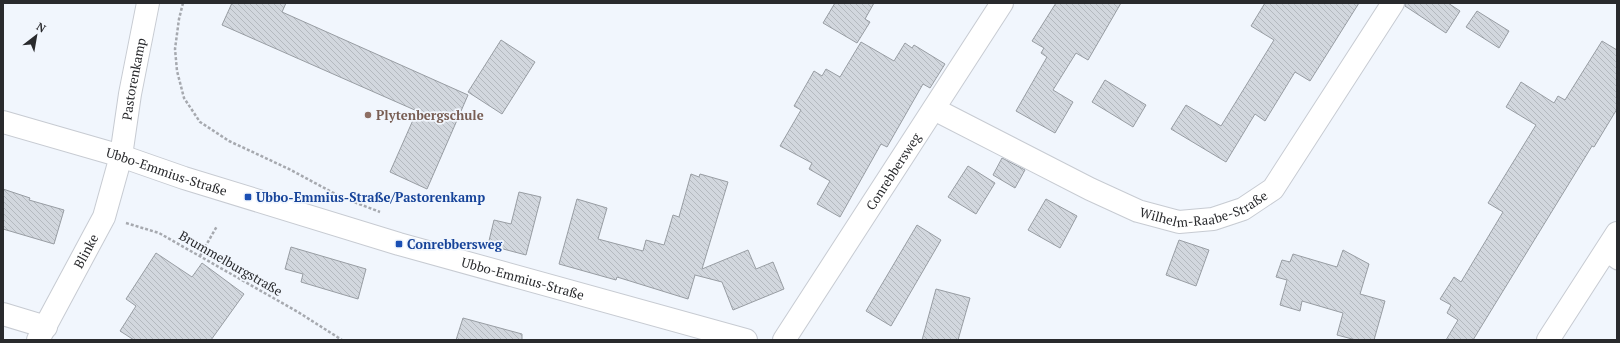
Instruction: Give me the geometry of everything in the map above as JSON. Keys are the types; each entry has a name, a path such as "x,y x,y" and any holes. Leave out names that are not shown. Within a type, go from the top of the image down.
{"street":[{"name":"Pastorenkamp","path":"121,156 130,94 148,3"},
{"name":"Conrebbersweg","path":"784,340 1002,3"},
{"name":"Wilhelm-Raabe-Straße","path":"934,109 1090,189 1138,211 1179,222 1212,219 1243,210 1272,189 1393,3"},
{"name":"Ubbo-Emmius-Straße","path":"3,122 121,156 184,178 399,244 746,340"},
{"name":"Blinke","path":"42,333 104,216 121,156"},
{"path":"1548,340 1610,259 1617,233"},
{"path":"3,314 42,333"}],"path":[{"path":"183,3 175,49 178,71 184,98 200,122 229,141 288,169 341,197 385,214"},
{"name":"Brummelburgstraße","path":"104,216 159,233 298,312 342,340"},
{"path":"200,256 217,226"},
{"path":"203,251 212,256"}],"building":[{"name":"Plytenbergschule","path":"232,3 286,3 282,12 468,95 427,189 390,172 417,111 222,25"},
{"path":"835,3 874,3 865,19 870,22 857,43 823,23"},
{"path":"1056,3 1121,3 1088,60 1076,53 1053,90 1073,102 1055,133 1016,111 1047,57 1041,53 1044,48 1032,41"},
{"path":"1265,3 1359,3 1310,81 1295,72 1265,121 1255,114 1226,162 1171,129 1186,105 1221,126 1274,40 1251,26"},
{"path":"1405,3 1448,3 1460,11 1446,33 1405,6"},
{"path":"1477,11 1509,31 1499,48 1466,27"},
{"path":"501,40 535,62 502,114 468,92"},
{"path":"1602,41 1617,50 1617,109 1594,147 1592,146 1473,340 1446,340 1458,320 1447,313 1451,305 1440,299 1454,277 1461,282 1503,212 1488,203 1536,125 1506,107 1521,82 1554,103 1558,96 1565,100"},
{"path":"861,42 894,61 905,43 912,48 914,45 945,64 930,88 923,84 887,147 881,144 840,217 817,204 830,181 809,169 812,163 780,146 801,110 794,106 814,71 822,76 826,69 840,77"},
{"path":"1105,80 1146,105 1133,127 1092,102"},
{"path":"1002,158 1025,170 1015,188 993,175"},
{"path":"968,166 995,183 976,214 948,197"},
{"path":"691,174 699,177 700,174 728,182 702,269 748,250 756,269 773,262 784,289 733,310 722,282 695,275 688,299 617,277 616,280 559,264 577,199 607,208 598,239 643,251 646,240 664,245 673,215 679,217"},
{"path":"3,189 30,198 29,200 64,210 54,244 3,229"},
{"path":"519,192 541,197 526,255 488,245 494,220 511,224"},
{"path":"1046,199 1077,216 1060,248 1028,230"},
{"path":"917,225 941,240 891,326 866,311"},
{"path":"1179,240 1209,250 1196,286 1166,275"},
{"path":"291,247 366,269 358,299 301,282 303,274 285,269"},
{"path":"1343,250 1369,264 1360,294 1385,301 1374,340 1356,340 1337,335 1343,313 1302,301 1300,311 1280,305 1287,280 1276,277 1282,260 1290,262 1293,254 1337,267"},
{"path":"156,253 192,277 202,263 244,294 211,340 134,340 120,331 136,306 126,299"},
{"path":"936,289 970,298 958,340 922,340"},
{"path":"463,318 522,334 522,340 456,340"}],"place":[{"name":"Plytenbergschule","path":"368,115"},
{"name":"Ubbo-Emmius-Straße/Pastorenkamp","path":"248,197"},
{"name":"Conrebbersweg","path":"399,244"}]}
